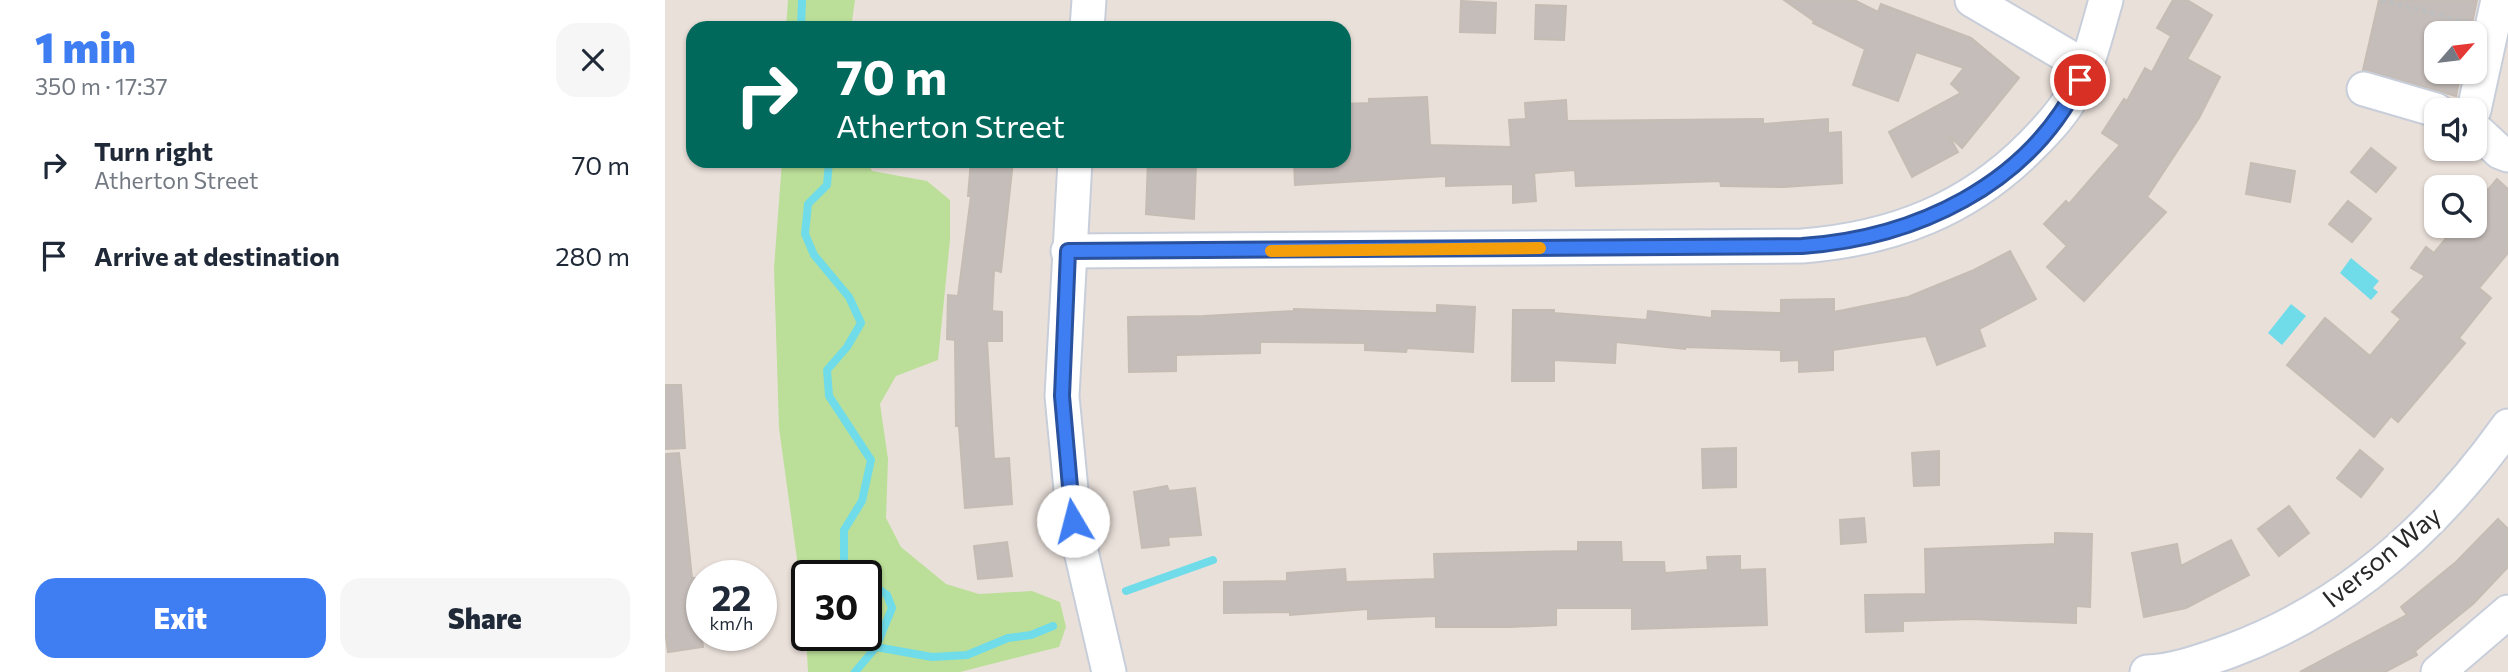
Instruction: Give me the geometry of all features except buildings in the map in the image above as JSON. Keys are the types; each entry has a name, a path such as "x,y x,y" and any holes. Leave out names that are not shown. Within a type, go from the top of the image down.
{"street":[{"path":"1088,21 1089,0"},
{"path":"1972,0 2086,67"},
{"path":"1068,251 1802,246 1861,240 1909,227 1955,206 1994,180 2052,125 2086,67 2106,0"},
{"path":"2475,98 2488,12"},
{"path":"2364,89 2424,106"},
{"path":"2487,140 2500,152 2508,155"},
{"path":"1074,168 1062,368 1068,479 1073,521 1109,672"},
{"name":"Iverson Way","path":"2147,672 2203,661 2267,637 2309,615 2363,579 2399,550 2448,503 2508,426"},
{"path":"2438,672 2508,612"}],"path":[{"path":"2381,0 2488,12"}],"green space":[{"path":"788,0 855,0 852,21 786,21"},
{"path":"781,168 870,168 872,171 927,181 950,200 950,240 938,360 896,376 880,404 888,459 886,518 901,547 946,584 979,594 1032,591 1060,602 1066,627 1059,647 960,672 808,672 807,651 882,651 882,560 797,560 779,428 774,268"}],"water":[{"path":"2351,258 2379,281 2373,288 2378,292 2371,300 2340,273"},
{"path":"2291,304 2306,316 2282,345 2268,333"}],"waterway":[{"path":"801,21 802,0"},
{"path":"828,168 827,185 808,204 805,234 814,255 849,297 861,323 847,347 827,370 829,396 871,460 862,501 844,530 844,560"},
{"path":"1126,591 1213,560"},
{"path":"882,591 887,595 892,608 882,632"},
{"path":"882,648 932,657 967,655 1008,638 1031,635 1053,626"},
{"path":"855,672 873,651"}],"slow traffic":[{"path":"1271,251 1540,248"}],"route":[{"path":"1073,521 1062,396 1068,251 1802,246 1861,240 1909,227 1955,206 1994,180 2052,125 2080,80"}]}
